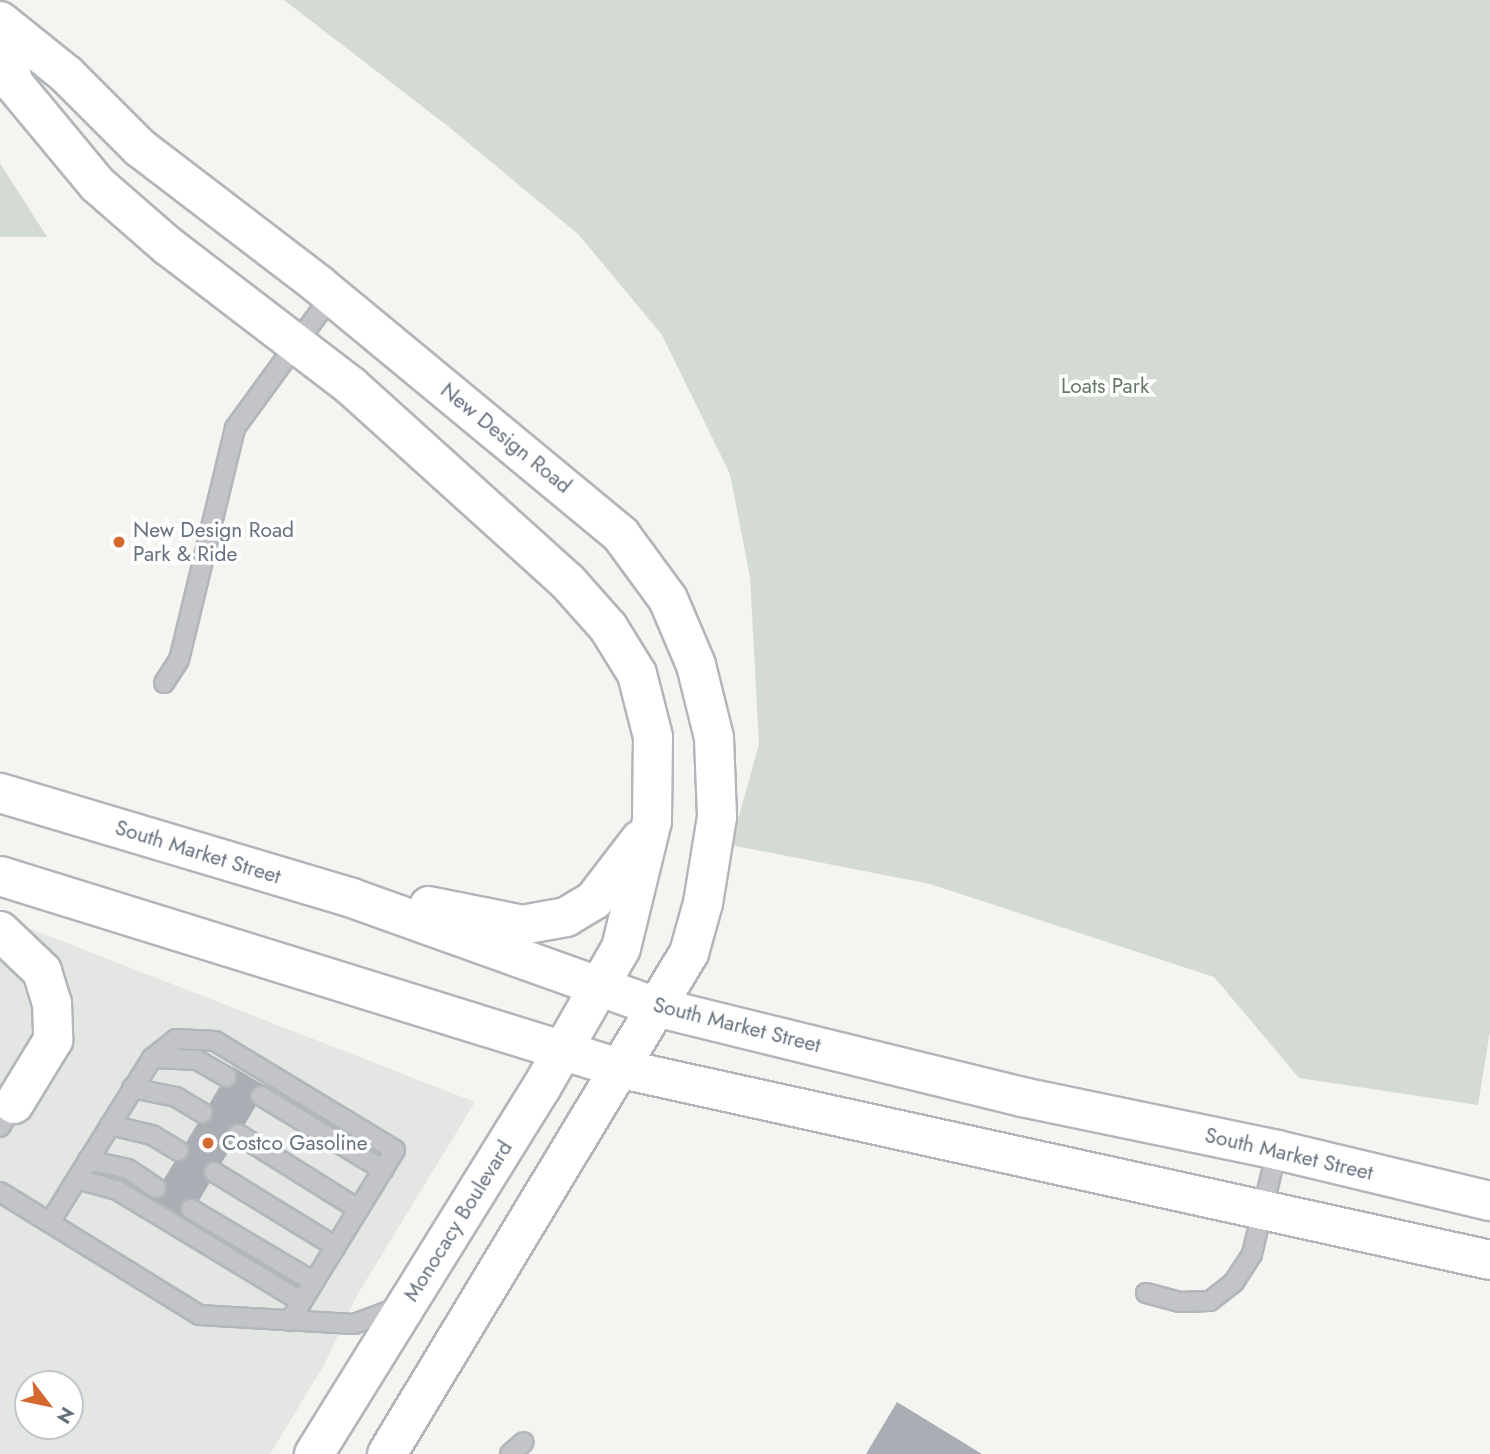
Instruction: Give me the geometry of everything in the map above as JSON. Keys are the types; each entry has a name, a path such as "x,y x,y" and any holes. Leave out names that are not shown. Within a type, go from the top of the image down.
{"main road":[{"name":"New Design Road","path":"0,21 66,74 140,148 332,295 621,535 668,599 696,664 714,738 717,817 703,903 689,953 660,1008"},
{"path":"0,36 14,84 99,185 168,246 351,386 567,581 608,627 637,674 653,737 652,821 621,948 601,987"},
{"name":"South Market Street","path":"0,793 352,898 660,1008 1022,1097 1277,1150 1490,1201"},
{"path":"352,898 446,908 522,925 566,917 594,900 652,821"},
{"path":"0,876 622,1069 1490,1260"},
{"path":"0,930 42,971 52,1003 53,1040 5,1108"},
{"name":"Monocacy Boulevard","path":"314,1454 601,987"},
{"path":"387,1454 660,1008"},
{"path":"1453,1253 1490,1267"}],"lane":[{"path":"164,683 179,660 235,428 332,295"},
{"path":"50,1223 152,1058 176,1039 215,1041 395,1150 290,1321"},
{"path":"152,1058 197,1060 226,1077"},
{"path":"132,1088 176,1097 203,1113"},
{"path":"261,1097 383,1170"},
{"path":"110,1125 152,1135 179,1151"},
{"path":"238,1134 358,1209"},
{"path":"1146,1293 1180,1302 1210,1301 1234,1282 1252,1254 1277,1150"},
{"path":"88,1160 128,1169 156,1188"},
{"path":"214,1172 336,1247"},
{"path":"77,1179 117,1190 302,1302"},
{"path":"0,1192 200,1315 354,1324 381,1317 409,1301"},
{"path":"191,1209 314,1282"}],"shaded area":[{"path":"0,917 475,1102 356,1297 324,1365 270,1454 0,1454"}],"green space":[{"name":"Loats Park","path":"284,0 1490,0 1490,1031 1478,1105 1299,1078 1214,977 930,884 731,845 759,744 750,577 730,474 662,335 578,234 449,127"},
{"path":"0,163 47,237 0,237"}],"building":[{"name":"Costco Gasoline","path":"232,1066 267,1087 186,1223 151,1201"},
{"path":"897,1402 982,1454 866,1454"}],"place":[{"name":"New Design Road Park & Ride","path":"119,542"},
{"name":"Costco Gasoline","path":"208,1143"}]}
